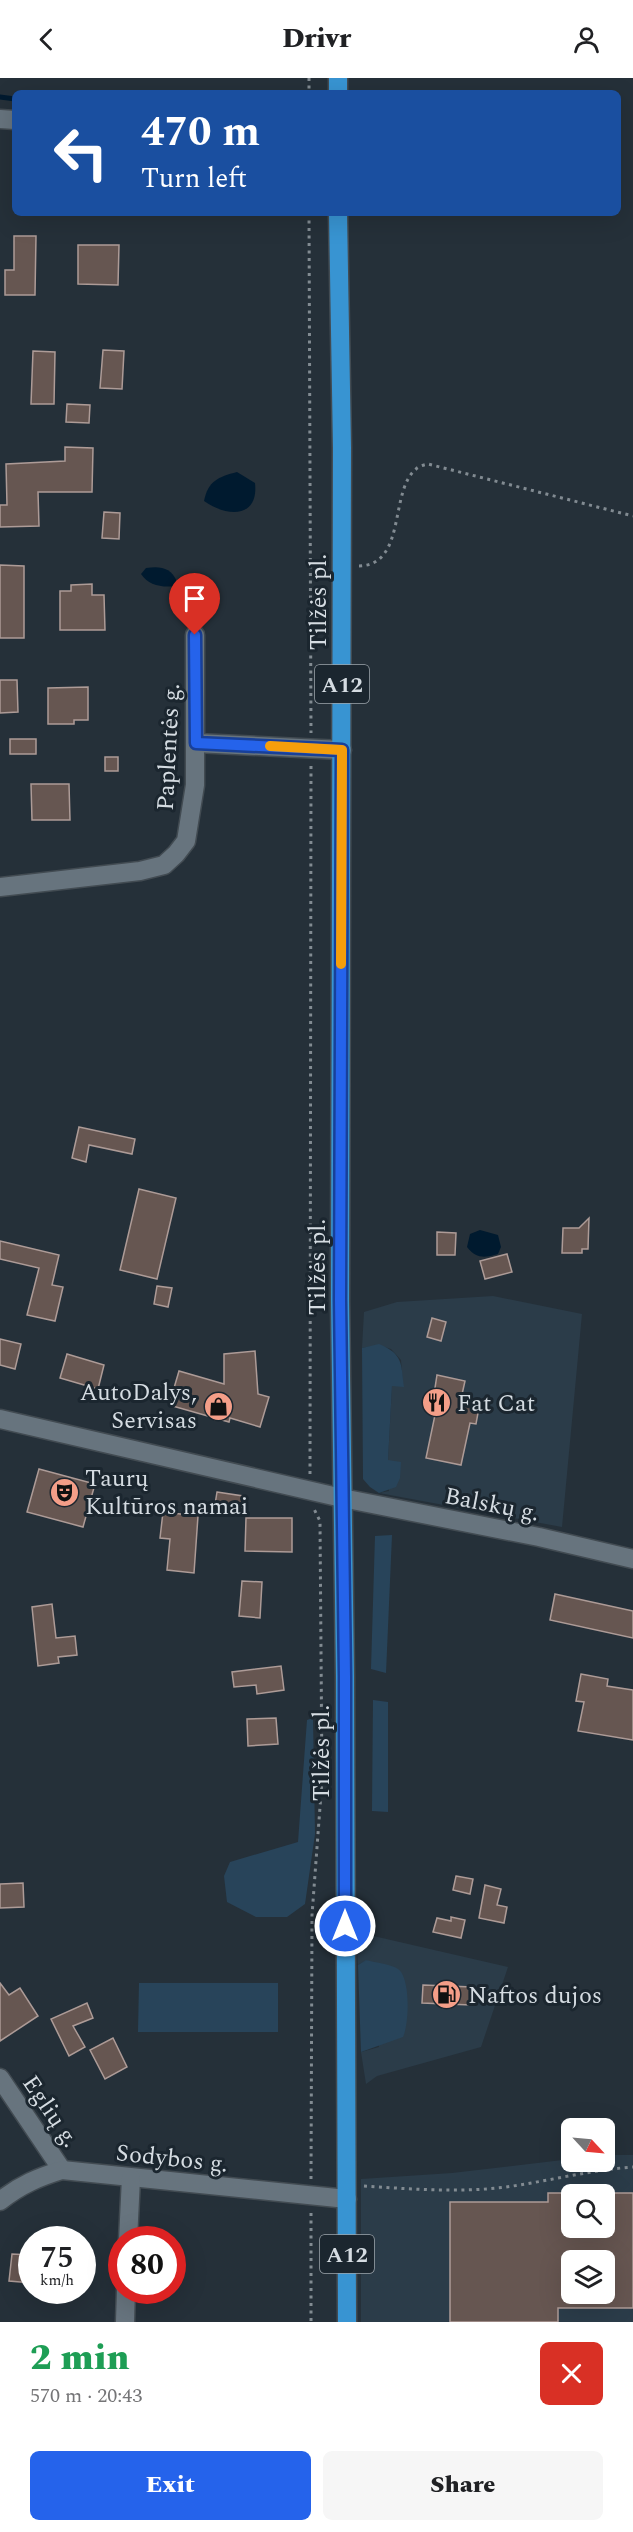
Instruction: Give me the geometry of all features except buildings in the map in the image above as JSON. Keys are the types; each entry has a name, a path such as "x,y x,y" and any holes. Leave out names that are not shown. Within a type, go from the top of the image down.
{"highway":[{"name":"Tilžės pl.","path":"338,216 342,566 342,1498 347,2322"}],"street":[{"name":"Paplentės g.","path":"0,887 140,871 164,865 186,841 195,785 195,635"},
{"path":"196,743 342,750"},
{"name":"Balskų g.","path":"0,1419 342,1498 539,1537 633,1559"},
{"name":"Eglių g.","path":"0,2079 62,2170"},
{"name":"Sodybos g.","path":"0,2201 15,2189 36,2178 62,2170 311,2196 347,2192"},
{"path":"129,2226 131,2178"},
{"path":"125,2322 126,2304"}],"path":[{"path":"309,216 310,1468 306,1503 314,1509 320,1521 322,1780 312,1914 311,2322"},
{"path":"342,566 368,566 376,562 385,552 393,535 405,486 410,475 417,467 429,464 633,516"},
{"path":"347,2192 504,2187 604,2169 633,2167"}],"shaded area":[{"path":"237,472 255,483 255,495 252,503 246,509 231,512 204,501 211,484 224,476"},
{"path":"156,567 168,570 175,577 177,582 175,586 165,587 147,581 141,574 146,568"},
{"path":"480,1230 498,1235 501,1247 498,1254 481,1256 474,1254 467,1247 470,1234"},
{"path":"493,1296 582,1314 562,1527 379,1493 389,1491 388,1460 392,1386 403,1386 401,1360 391,1349 379,1345 362,1348 364,1312 397,1302"},
{"path":"379,1344 397,1356 404,1387 392,1386 388,1460 401,1462 400,1478 396,1487 379,1493 363,1479 362,1348"},
{"path":"392,1535 386,1673 371,1669 375,1536"},
{"path":"373,1700 388,1702 388,1812 372,1811"},
{"path":"313,1718 315,1834 305,1904 287,1917 256,1917 227,1902 224,1876 230,1862 298,1842 307,1720"},
{"path":"356,1932 508,1967 481,2047 377,2076 366,2084 361,2052 379,2047 367,1960 358,1965"},
{"path":"366,1960 391,1966 402,1974 407,1991 407,2013 403,2037 361,2052 358,1965"},
{"path":"139,1983 278,1983 278,2032 138,2032"},
{"path":"615,2155 633,2155 633,2322 361,2322 361,2179 452,2173 561,2160 561,2172 615,2172"}],"waterway":[{"path":"0,97 12,99"}],"slow traffic":[{"path":"270,746 342,750 341,964"}],"place":[{"name":"Fat Cat","path":"436,1403"},
{"name":"AutoDalys, Servisas","path":"218,1406"},
{"name":"Taurų Kultūros namai","path":"64,1492"},
{"name":"Naftos dujos","path":"447,1995"}],"route":[{"path":"195,635 196,743 342,750 340,1300 345,1676 345,1926"}]}
